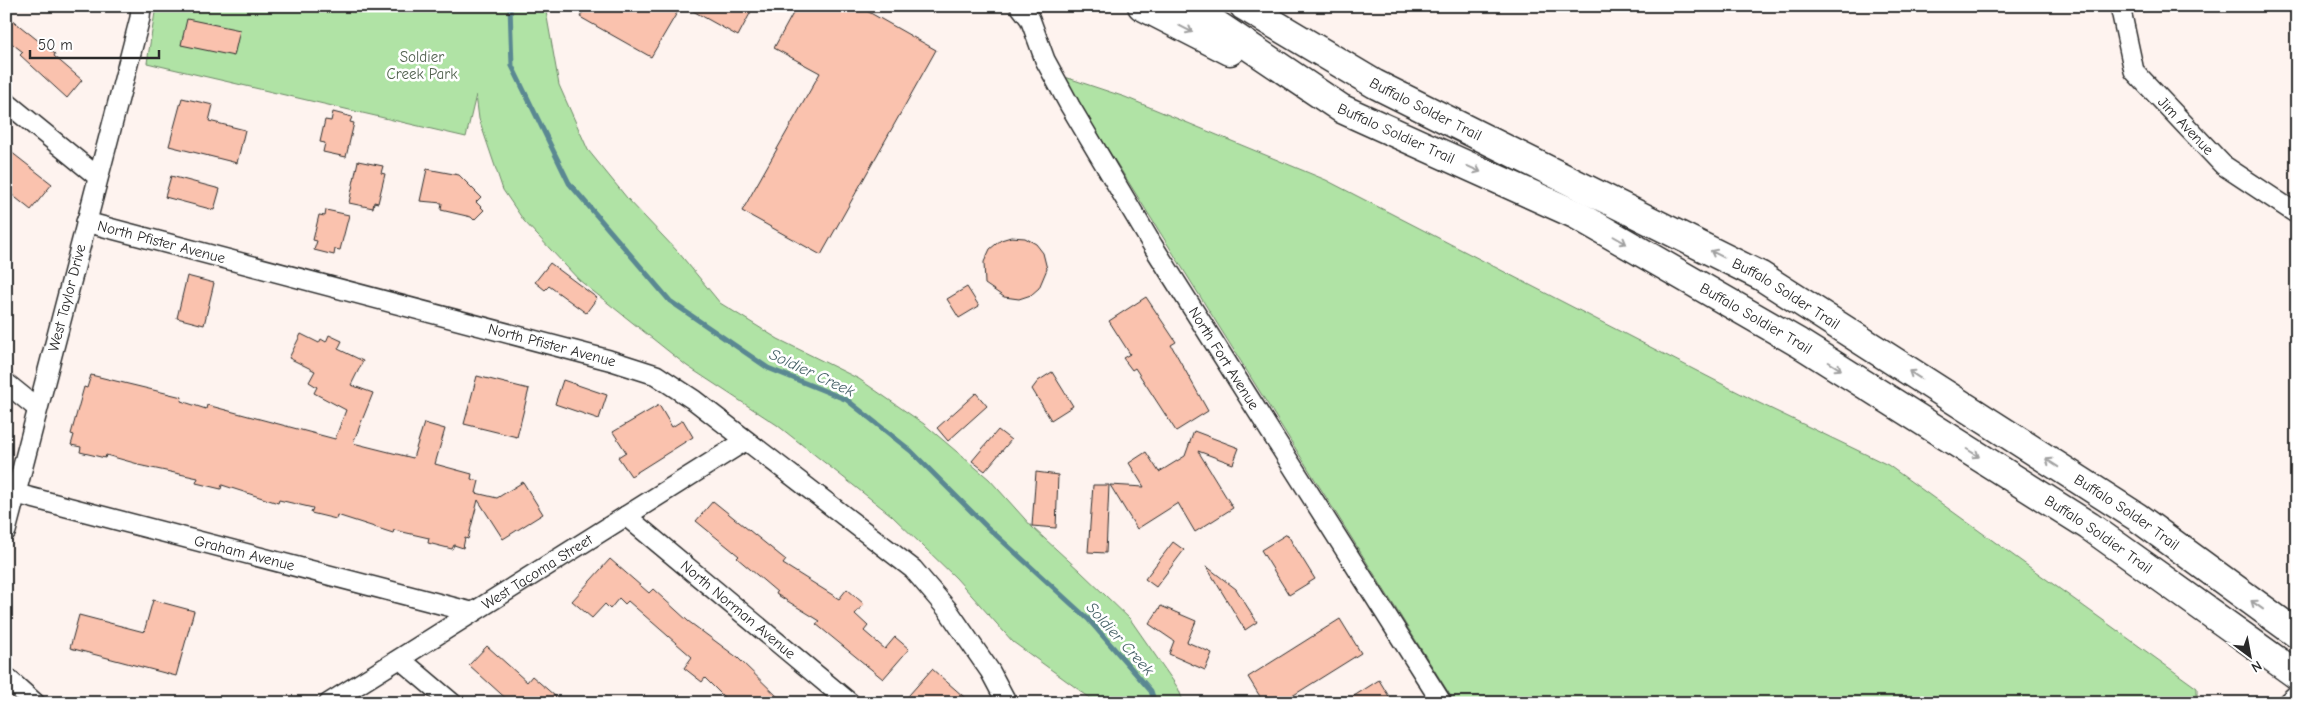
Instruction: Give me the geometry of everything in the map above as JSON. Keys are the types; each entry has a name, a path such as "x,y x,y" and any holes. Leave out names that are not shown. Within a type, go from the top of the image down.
{"main road":[{"path":"1142,6 1342,109"},
{"name":"Buffalo Soldier Trail","path":"1190,6 1342,109 1577,215 1799,343 2089,526 2297,675"},
{"name":"Buffalo Solder Trail","path":"1244,6 1375,84 1760,276 2137,517 2297,634"}],"street":[{"name":"West Taylor Drive","path":"6,532 135,36 141,6"},
{"name":"North Fort Avenue","path":"1020,6 1030,20 1045,60 1070,106 1153,246 1442,703"},
{"name":"Jim Avenue","path":"2120,6 2134,70 2223,165 2297,214"},
{"path":"6,102 98,178"},
{"name":"North Pfister Avenue","path":"86,222 609,360 656,375 694,400 913,569 946,609 990,671 1007,703"},
{"path":"6,383 37,408"},
{"name":"West Tacoma Street","path":"329,703 745,441"},
{"name":"Graham Avenue","path":"16,494 471,612"},
{"name":"North Norman Avenue","path":"626,516 850,703"},
{"path":"400,659 452,703"},
{"path":"6,677 36,703"},
{"path":"2287,703 2297,694"}],"green space":[{"name":"Soldier Creek Park","path":"156,6 545,6 559,85 588,150 627,198 679,253 720,303 778,339 859,379 924,424 989,479 1033,528 1130,619 1178,688 1184,703 1097,703 1013,642 956,578 891,515 777,425 687,366 579,280 524,221 503,190 479,119 476,95 466,137 147,63"},
{"path":"1062,76 1125,97 1326,180 1757,402 1888,465 2197,688 2197,703 1455,703"}],"building":[{"path":"586,6 681,6 651,57 580,17"},
{"path":"684,6 754,6 738,36"},
{"path":"797,6 858,6 936,50 821,255 742,211 820,73 774,48"},
{"path":"6,15 55,54 54,56 82,80 67,98 20,55 23,52 6,39"},
{"path":"187,19 240,30 234,56 181,45"},
{"path":"182,98 213,105 209,121 245,130 237,163 169,146"},
{"path":"333,112 352,117 350,122 354,123 346,157 323,152 325,143 320,142 325,120 331,121"},
{"path":"6,148 52,184 31,210 6,190"},
{"path":"358,161 383,166 381,173 385,174 378,203 374,202 373,208 349,203"},
{"path":"427,169 459,175 481,197 476,202 484,210 474,220 471,217 441,210 442,203 420,201"},
{"path":"171,176 220,189 214,210 165,197"},
{"path":"326,210 349,215 340,250 335,249 334,255 314,250 317,241 313,240 319,215 325,216"},
{"path":"1011,237 1025,238 1036,244 1043,253 1047,269 1039,288 1031,295 1019,299 1004,297 985,284 984,262 990,249 1001,240"},
{"path":"550,263 597,298 586,313 549,286 545,290 535,282"},
{"path":"187,276 214,283 204,325 177,318"},
{"path":"967,287 979,306 959,318 947,299"},
{"path":"1146,297 1176,342 1171,345 1208,411 1176,431 1135,368 1132,370 1123,358 1130,354 1109,321"},
{"path":"301,334 319,343 321,339 326,342 329,335 342,341 338,349 363,361 351,385 373,393 353,443 413,458 424,423 445,429 435,464 472,474 471,479 479,481 476,493 497,498 523,482 543,514 503,539 478,500 468,539 465,538 463,548 454,545 452,549 428,543 429,538 394,530 393,533 337,515 336,519 311,513 313,508 279,500 278,503 222,485 221,489 196,483 198,478 138,465 106,455 105,458 80,452 81,447 71,445 74,435 71,434 84,387 87,388 91,375 182,397 181,401 206,409 207,405 335,439 346,410 314,393 317,387 309,382 315,371 289,358"},
{"path":"1052,372 1073,406 1051,420 1032,389 1038,381"},
{"path":"477,376 529,389 517,437 464,424"},
{"path":"563,380 607,395 599,419 555,404"},
{"path":"976,393 987,406 948,441 937,428"},
{"path":"659,405 672,427 683,420 693,437 631,476 618,457 626,452 613,432"},
{"path":"998,430 1011,440 985,471 972,461"},
{"path":"1194,431 1239,448 1233,464 1198,451 1233,508 1195,532 1178,503 1137,529 1110,485 1144,487 1129,463 1146,452 1159,472 1185,456"},
{"path":"1036,472 1058,475 1056,528 1032,526"},
{"path":"1093,485 1109,485 1106,553 1088,552"},
{"path":"713,501 786,560 783,564 839,599 847,589 864,604 855,614 868,626 864,631 885,649 895,637 909,649 883,679 816,624 820,621 776,594 777,592 737,558 739,556 696,521"},
{"path":"1287,534 1315,579 1289,595 1261,550"},
{"path":"1173,542 1184,550 1156,587 1145,579"},
{"path":"610,559 649,593 653,589 688,621 738,658 784,703 730,703 705,678 702,682 684,668 692,657 628,601 625,604 619,598 610,609 605,604 592,618 572,601"},
{"path":"1206,566 1236,589 1257,622 1245,630"},
{"path":"153,600 194,611 176,676 70,648 79,615 144,632"},
{"path":"1161,606 1196,621 1187,642 1212,653 1205,670 1169,654 1174,641 1149,624"},
{"path":"1340,619 1361,653 1281,703 1264,703 1248,677"},
{"path":"487,646 527,682 532,676 563,703 511,703 469,665"},
{"path":"932,669 971,703 902,703"},
{"path":"1379,680 1393,703 1343,703"}],"waterway":[{"name":"Soldier Creek","path":"510,6 512,66 569,183 670,301 768,368 847,400 911,451 986,526 1089,620 1151,691 1155,703"}]}
